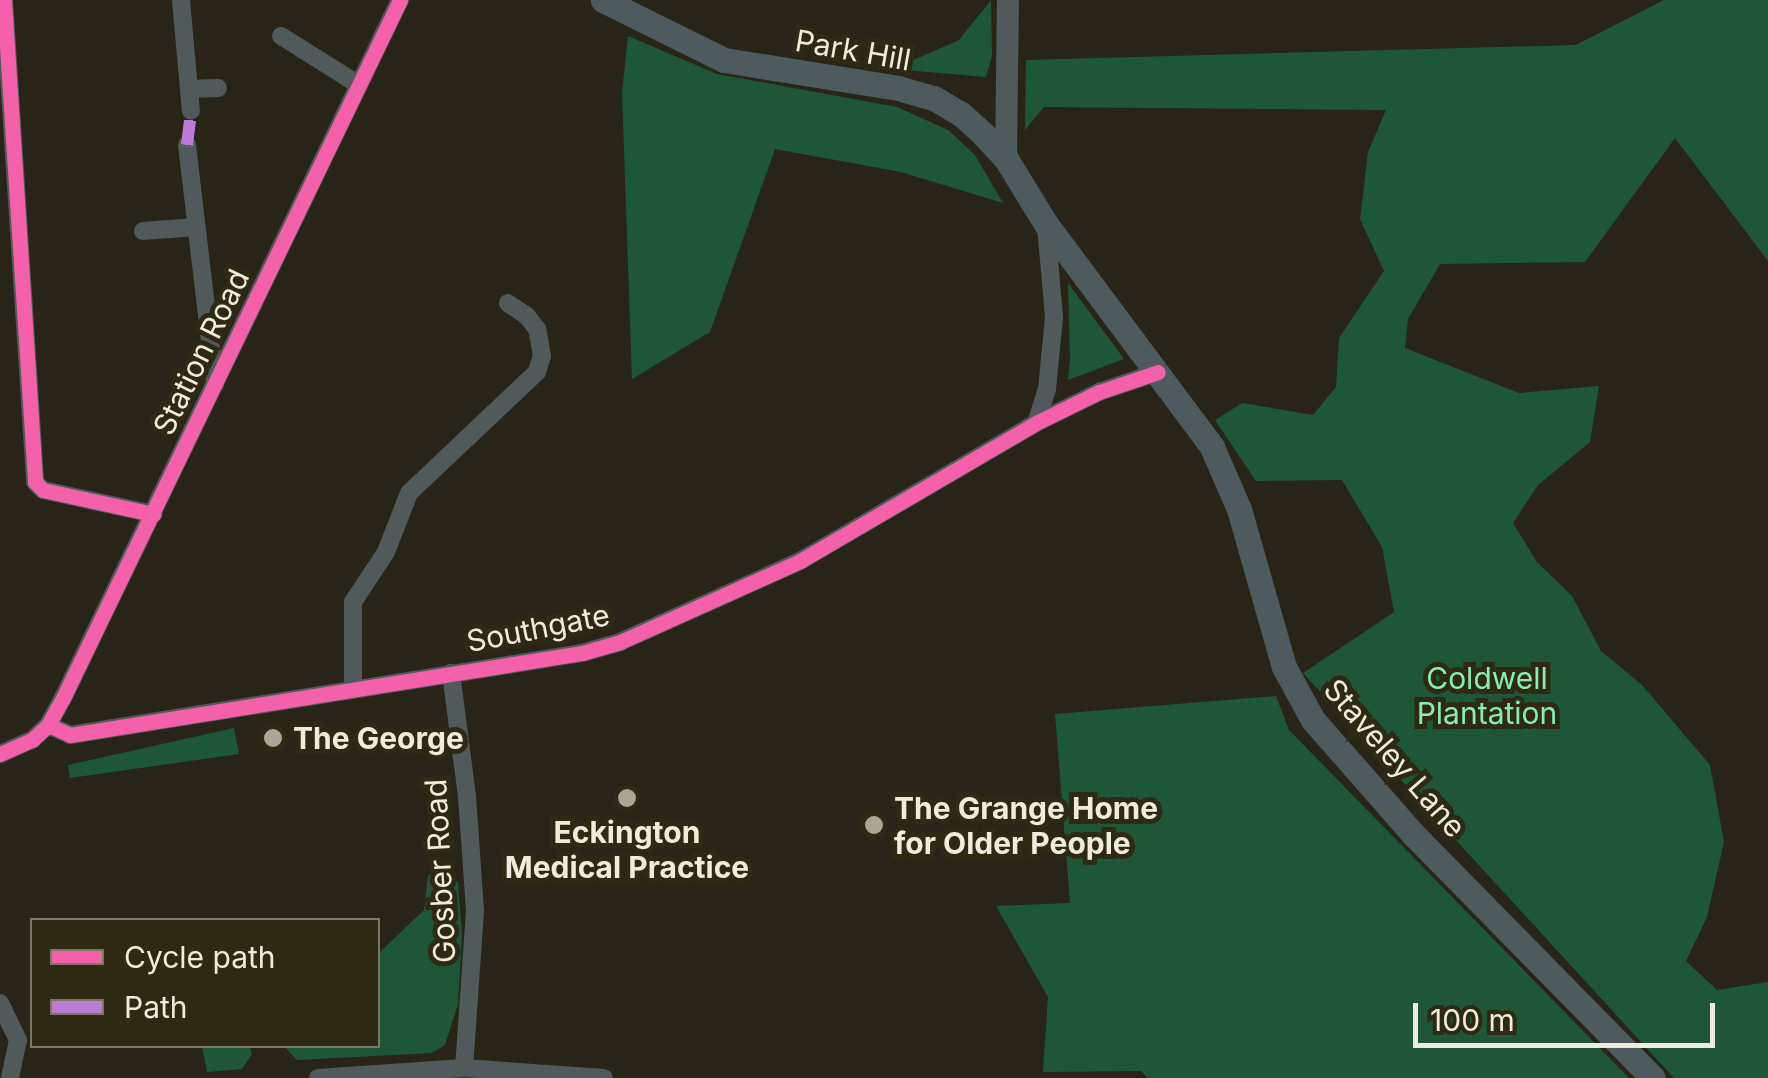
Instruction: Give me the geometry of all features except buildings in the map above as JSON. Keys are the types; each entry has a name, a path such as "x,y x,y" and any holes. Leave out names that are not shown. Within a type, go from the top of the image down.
{"main road":[{"name":"Park Hill","path":"603,0 724,60 898,88 934,98 961,114 1006,159 1046,224"},
{"name":"Staveley Lane","path":"1046,224 1212,447 1228,478 1284,667 1313,720 1415,836 1653,1078"}],"street":[{"path":"4,0 35,482 44,490 154,514"},
{"path":"180,0 191,111"},
{"name":"Station Road","path":"48,726 400,0"},
{"path":"1006,159 1008,0"},
{"path":"281,36 359,84"},
{"path":"190,89 218,88"},
{"path":"188,145 215,385"},
{"path":"1036,423 1048,389 1054,318 1046,224"},
{"path":"143,231 196,227"},
{"path":"353,689 353,602 358,588 386,552 409,493 537,372 542,356 537,330 528,316 508,303"},
{"name":"Southgate","path":"48,726 70,735 582,653 653,628 800,561 1036,423 1099,392 1158,372"},
{"name":"Gosber Road","path":"451,673 467,796 474,911 464,1068"},
{"path":"0,754 32,740 48,726"},
{"path":"0,1003 18,1040 11,1078"},
{"path":"318,1078 464,1068 604,1078"}],"green space":[{"path":"991,0 992,55 986,77 893,69 959,40"},
{"name":"Coldwell Plantation","path":"1664,0 1768,0 1768,261 1675,138 1585,262 1440,264 1408,319 1405,348 1519,393 1599,386 1590,442 1538,485 1513,523 1537,562 1572,596 1601,651 1642,685 1710,765 1724,842 1707,917 1686,961 1717,990 1768,982 1768,1078 1674,1078 1303,673 1394,612 1382,547 1342,480 1256,481 1215,420 1242,403 1313,415 1336,387 1339,338 1384,271 1360,219 1368,152 1386,110 1044,107 1025,130 1026,60 1576,45"},
{"path":"628,36 717,74 897,107 948,130 975,155 1003,203 901,172 775,149 710,332 632,379 622,93"},
{"path":"1068,283 1124,359 1068,380 1070,360"},
{"path":"1276,696 1289,730 1629,1078 1148,1078 1141,1071 1043,1072 1048,997 996,906 1070,903 1055,714"},
{"path":"234,728 239,754 70,778 68,765"},
{"path":"438,867 458,882 462,935 458,1004 445,1045 432,1053 297,1060 286,1048 380,1048 380,952 424,910 428,876"},
{"path":"202,1048 250,1048 252,1054 242,1069 207,1072"}],"marked path":[{"path":"187,145 191,111"}],"cycle path":[{"path":"4,0 35,482 43,490 153,514"},
{"path":"0,754 32,740 48,725 64,696 400,0"},
{"path":"48,725 70,735 582,653 620,642 800,561 1036,423 1099,392 1158,372"}],"place":[{"name":"The George","path":"273,738"},
{"name":"Eckington Medical Practice","path":"627,798"},
{"name":"The Grange Home for Older People","path":"874,825"}]}
